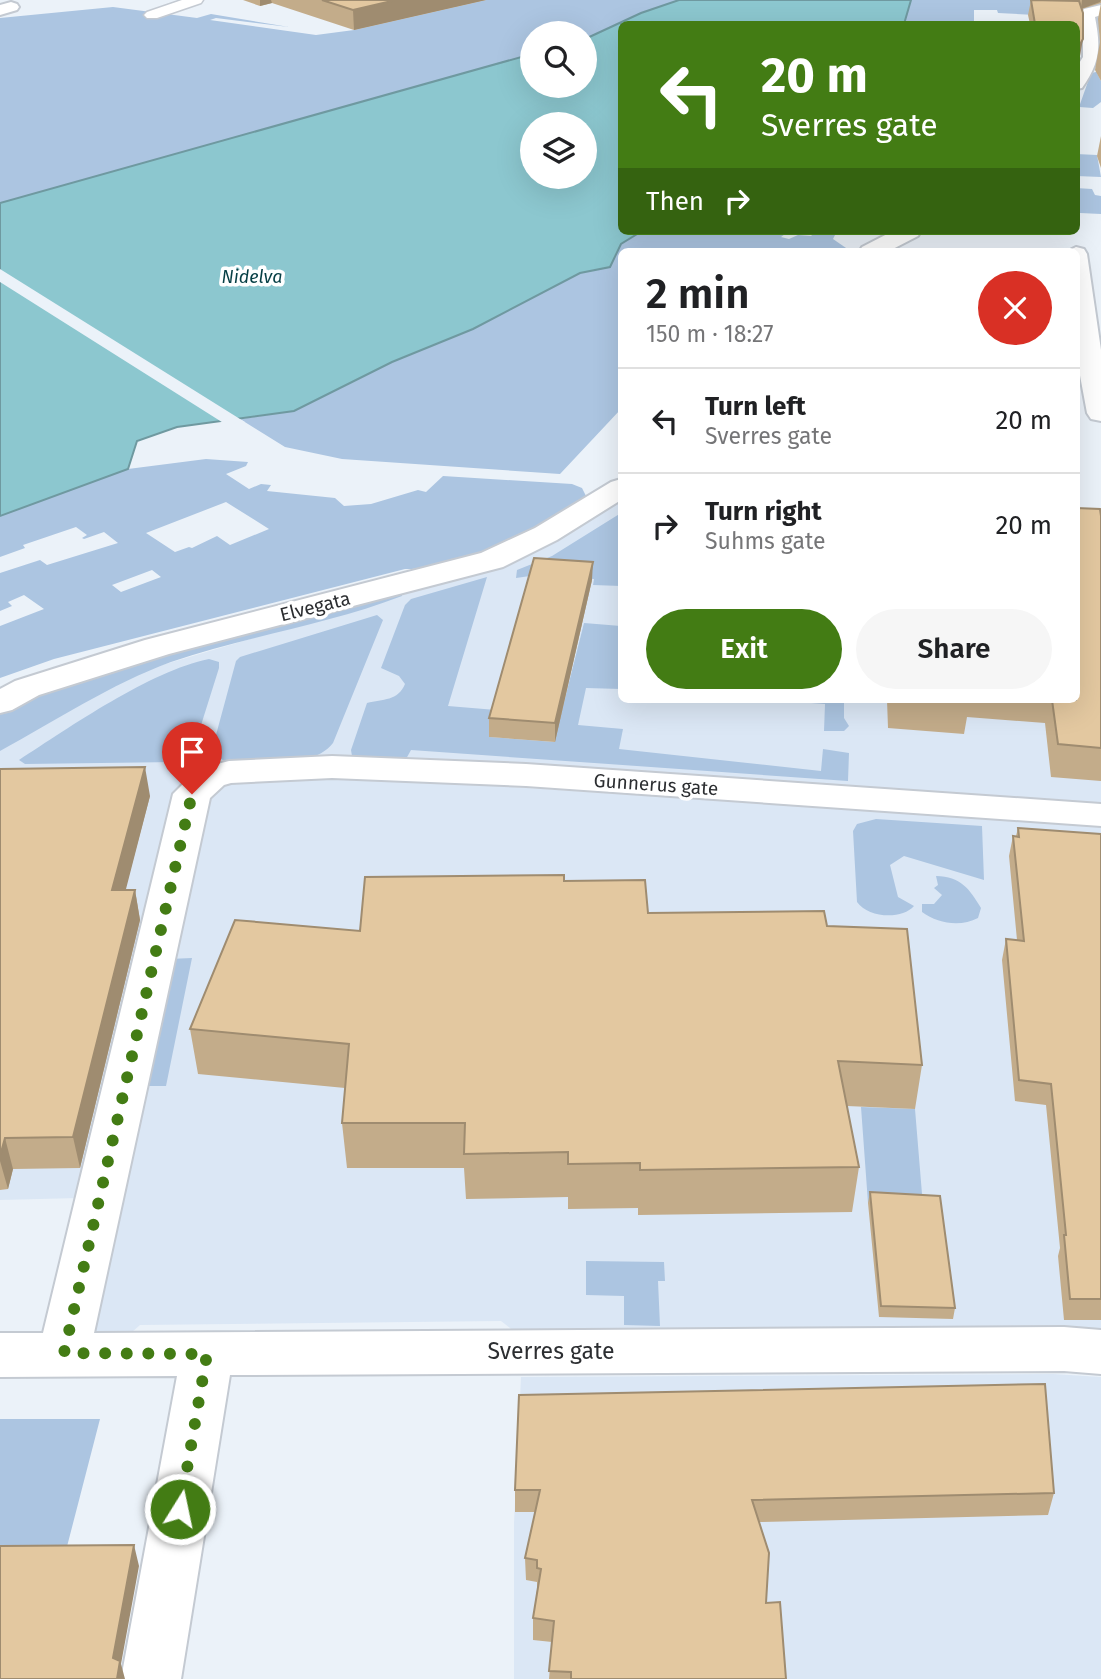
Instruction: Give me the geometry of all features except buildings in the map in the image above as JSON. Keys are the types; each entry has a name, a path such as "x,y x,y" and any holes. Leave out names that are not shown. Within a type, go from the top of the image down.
{"street":[{"path":"152,15 197,0"},
{"path":"190,18 197,0"},
{"path":"1080,76 1092,57 1091,29 1087,16 1090,12 1101,10"},
{"path":"878,248 902,235"},
{"path":"1080,291 1084,329 1101,413"},
{"name":"Elvegata","path":"0,703 27,688 157,647 492,560 546,534 618,490"},
{"name":"Gunnerus gate","path":"64,1353 192,794 211,777 229,772 332,767 526,775 1101,815"},
{"name":"Sverres gate","path":"0,1355 1064,1349 1101,1352"},
{"path":"151,1679 207,1354"}],"shaded area":[{"path":"486,0 679,0 618,21 618,24 597,34 597,21 520,21 520,57 0,203 0,18 113,7 197,18 211,14 289,27 216,18 210,20 316,35 354,30"},
{"path":"901,0 1101,0 1101,36 1093,18 998,13 997,10 974,10 974,21 898,21"},
{"path":"1101,71 1097,73 1101,81 1101,102 1093,108 1080,107 1080,104 1091,73"},
{"path":"1080,154 1097,155 1101,177 1080,176"},
{"path":"1080,188 1092,189 1095,195 1101,196 1101,214 1080,213"},
{"path":"636,235 784,235 781,237 789,239 798,235 835,235 833,239 846,248 619,248"},
{"path":"618,250 618,412 560,474 342,459 285,447 240,419 294,411 392,362 473,329 580,273 610,267"},
{"path":"206,459 248,462 246,466 226,474 249,489 261,484 271,485 267,491 335,498 344,506 371,504 418,490 426,492 443,476 572,484 582,488 586,496 525,534 449,563 405,569 54,659 0,678 0,626 44,609 24,595 8,602 12,606 0,611 0,573 40,560 47,565 118,543 104,532 84,539 82,538 87,535 76,527 23,545 25,548 0,557 0,516 128,469","holes":["226,502 269,529 230,545 217,536 192,548 175,552 146,533","152,570 161,577 121,592 112,585"]},
{"path":"618,501 618,703 1080,703 1080,673 1101,532 1101,803 409,759 227,762 214,766 79,1198 0,1200 0,713 520,559"},
{"path":"618,515 618,586 593,585 594,579 537,575 516,578 517,570 552,556"},
{"path":"487,577 448,706 496,710 489,737 554,742 584,623 618,626 618,689 586,688 578,725 623,729 619,749 821,771 823,749 849,753 848,781 411,750 406,759 358,760 352,756 351,750 367,703 398,694 405,684 399,676 381,668 405,605 411,599"},
{"path":"402,592 402,596 345,615 171,662 105,692 0,751 0,713 31,698 94,674"},
{"path":"377,615 383,620 333,743 324,752 299,761 227,762 221,759 216,735 236,661 240,657"},
{"path":"209,659 219,662 219,668 191,757 176,762 25,764 19,760 136,688 186,665"},
{"path":"811,703 844,703 844,718 849,726 844,731 824,731 825,704"},
{"path":"373,778 1101,825 1101,1336 523,1338 501,1321 140,1325 122,1341 100,1340 94,1330 207,800 221,785 236,780"},
{"path":"876,819 982,826 984,880 904,856 890,865 898,897 914,906 909,911 894,915 869,911 857,902 853,831 857,824"},
{"path":"936,876 958,881 968,889 981,908 978,918 964,923 950,923 922,912 922,904 934,904 942,895 934,888 938,885"},
{"path":"192,958 166,1086 141,1086 169,959"},
{"path":"861,1107 915,1109 923,1206 868,1203"},
{"path":"586,1261 664,1262 665,1281 658,1281 660,1326 624,1325 624,1296 586,1295"},
{"path":"1053,1374 1101,1377 1101,1679 514,1679 514,1523 521,1377"},
{"path":"0,1419 100,1419 63,1562 0,1561"}],"water":[{"name":"Nidelva","path":"679,0 911,0 905,21 624,21"},
{"name":"Nidelva","path":"618,24 618,235 636,235 621,244 610,267 580,273 473,329 392,362 294,411 177,427 137,441 128,469 0,516 0,203 520,57 520,98 597,98 597,33"}],"pier":[{"path":"0,269 245,422 225,424 0,282"}],"route":[{"path":"180,1509 207,1354 64,1353 192,794"}]}
